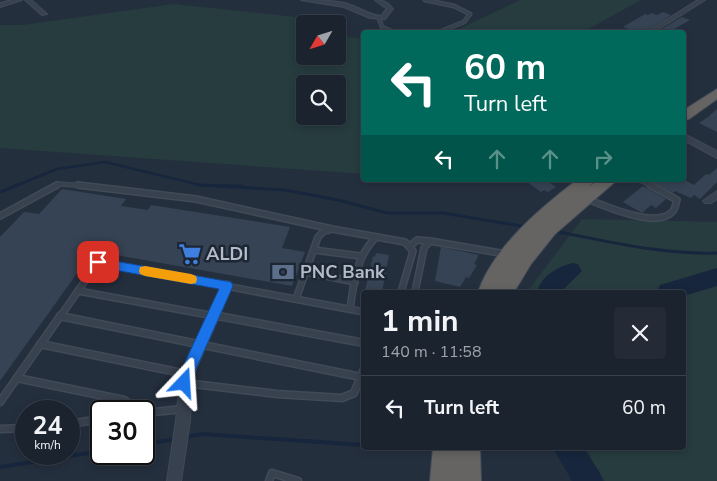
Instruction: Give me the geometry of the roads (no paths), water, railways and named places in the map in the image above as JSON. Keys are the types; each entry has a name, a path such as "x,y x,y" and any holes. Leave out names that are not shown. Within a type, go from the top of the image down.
{"highway":[{"path":"686,115 714,97"},
{"path":"488,290 519,248 585,182"},
{"path":"554,213 584,198 605,182"},
{"path":"505,290 519,248"},
{"path":"443,481 445,450"},
{"path":"468,450 468,481"}],"street":[{"path":"0,5 18,0"},
{"path":"28,0 44,14"},
{"path":"304,0 345,5 379,18 386,16 390,10 388,6 378,0"},
{"path":"653,30 702,0"},
{"path":"686,139 717,155"},
{"path":"708,201 717,194"},
{"path":"175,474 186,378 226,286"}],"lane":[{"path":"425,0 452,5 470,14 464,22 444,30"},
{"path":"379,18 382,27 389,30"},
{"path":"584,198 611,209 639,217 662,218 673,210 677,200 671,195 644,182"},
{"path":"0,216 59,184 196,199 332,229 406,242 413,251 402,290"},
{"path":"296,299 318,237 324,231 332,229"},
{"path":"350,309 360,256 366,245 376,237"},
{"path":"410,246 417,240 519,248"},
{"path":"415,290 424,248 430,241"},
{"path":"314,250 360,256"},
{"path":"0,402 98,262 361,311"},
{"path":"306,272 355,282"},
{"path":"78,291 361,342"},
{"path":"40,344 186,378 277,394 342,398 354,393 361,377 60,316"},
{"path":"16,378 124,400"},
{"path":"155,414 183,415"},
{"path":"0,429 15,428"},
{"path":"269,481 272,473 298,481"}],"water":[{"path":"572,263 578,264 582,271 563,290 538,290 542,281 560,267"}],"waterway":[{"path":"15,186 57,169 105,162 200,185 242,186"},
{"path":"0,192 18,185"},
{"path":"199,185 285,190 338,200 387,213 443,213 527,227"},
{"path":"553,231 655,250 717,253"},
{"path":"675,290 717,277"},
{"path":"185,437 202,434 361,445"},
{"path":"155,442 176,439"},
{"path":"568,450 589,481"},
{"path":"0,467 90,453"}],"place":[{"name":"ALDI","path":"190,254"},
{"name":"PNC Bank","path":"283,272"}]}
